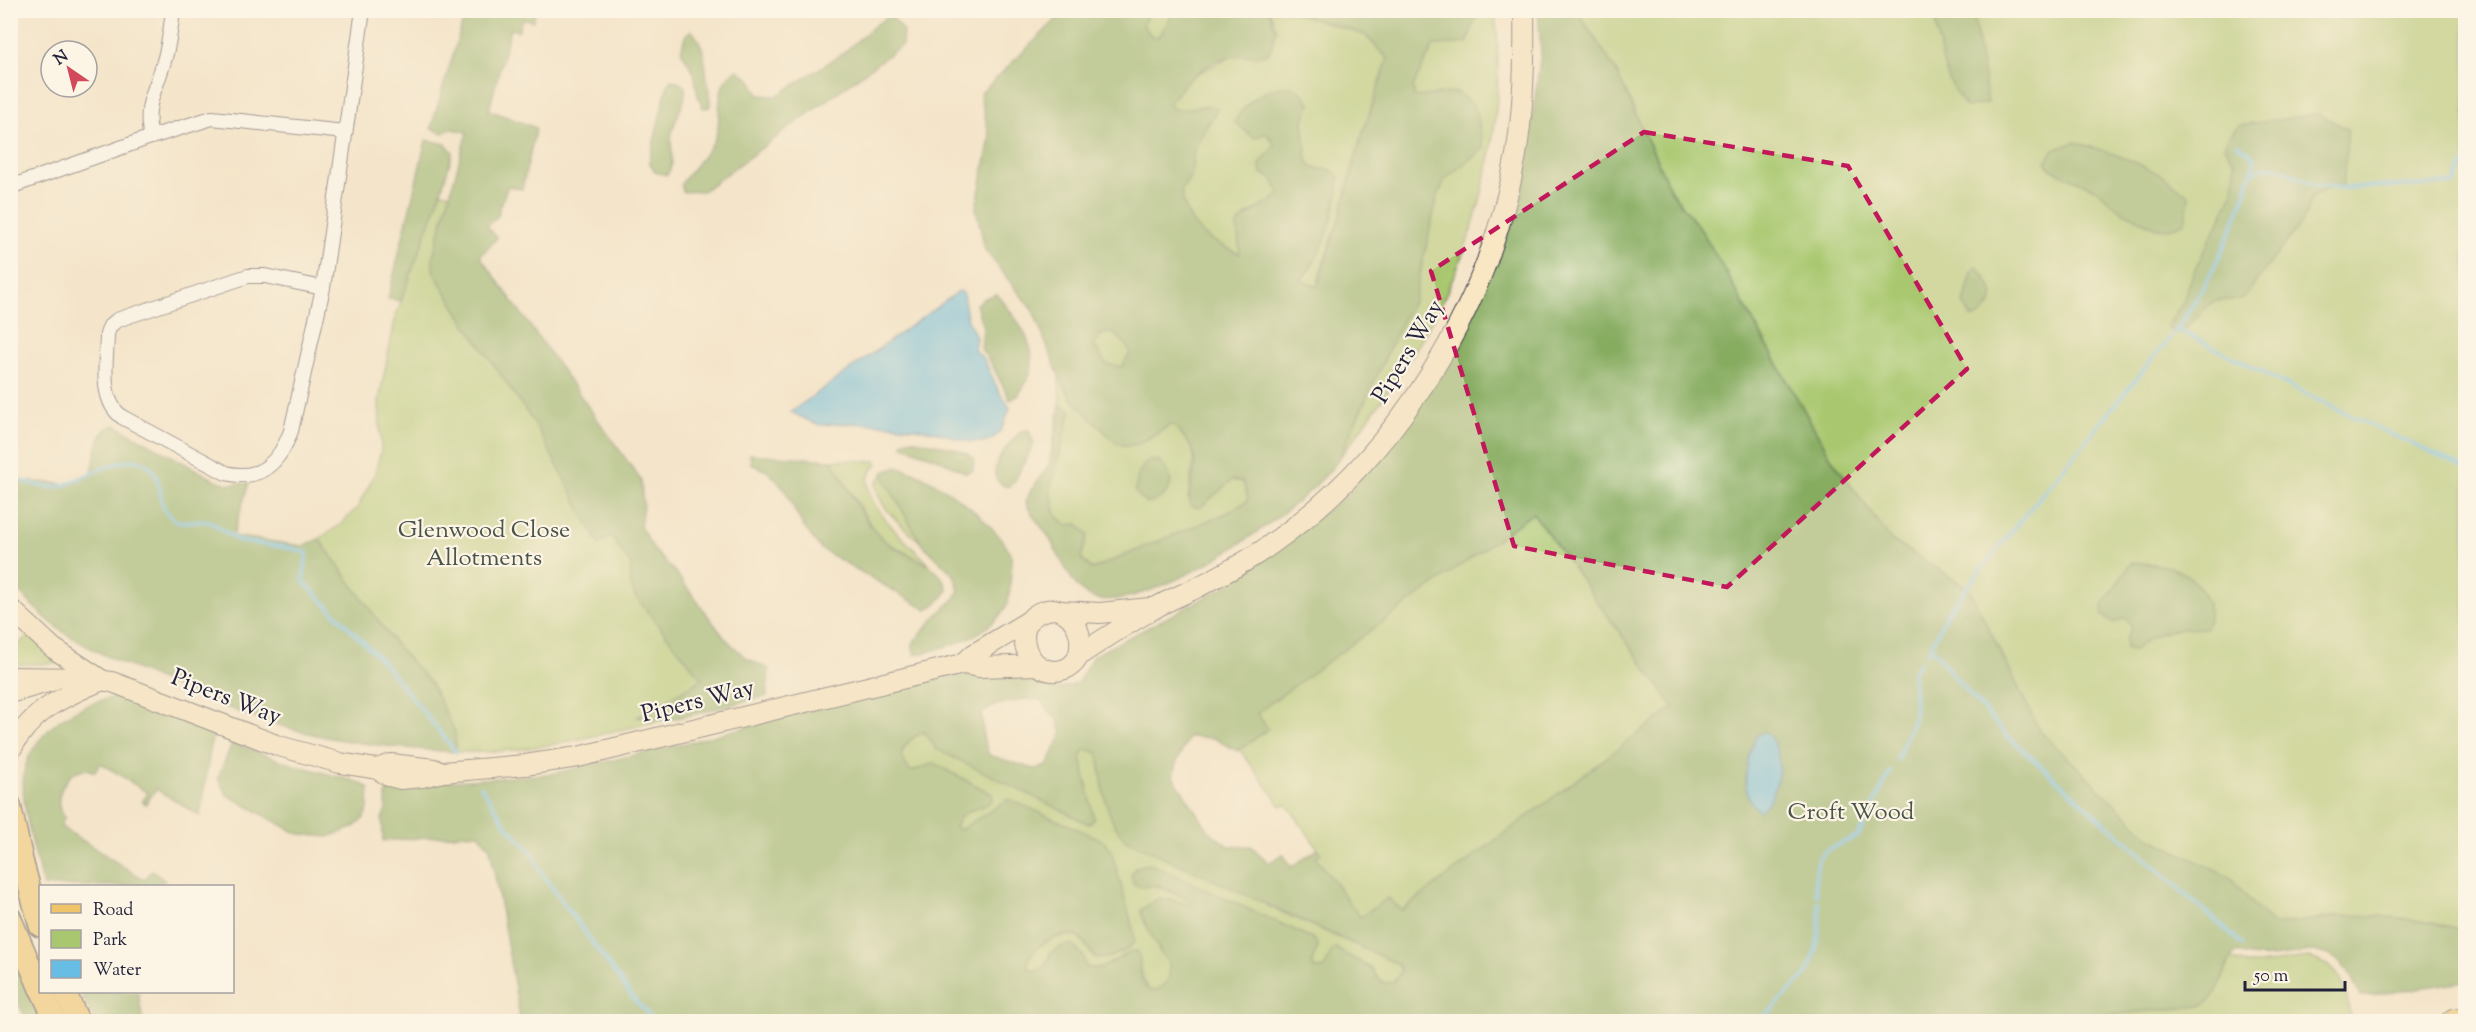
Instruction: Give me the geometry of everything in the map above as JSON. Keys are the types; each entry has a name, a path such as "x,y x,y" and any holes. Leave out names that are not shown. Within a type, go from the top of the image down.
{"highway":[{"path":"2454,1022 2466,1020"}],"main road":[{"name":"Pipers Way","path":"1078,656 1156,607 1247,561 1315,511 1371,456 1425,381 1449,340 1478,280 1506,200 1516,156 1522,111 1524,10"},
{"name":"Pipers Way","path":"1061,610 1100,613 1156,607"},
{"path":"10,608 53,648 103,680"},
{"path":"1054,609 1061,610 1071,618 1077,628 1080,643 1078,656 1072,665 1062,670 1051,671 1038,665 1031,658 1024,638 1027,622 1040,612 1054,609"},
{"name":"Pipers Way","path":"963,664 974,654 1027,622"},
{"name":"Pipers Way","path":"10,677 26,675 58,679 103,680 119,684 279,746 340,763 377,769 389,776 401,779 422,777 443,771 525,765 578,757 963,664 979,667 1038,665"},
{"name":"Pipers Way","path":"10,693 58,679"},
{"path":"10,751 21,733 47,706 103,680"},
{"path":"10,805 16,856 39,923"},
{"path":"10,918 39,985"},
{"path":"10,937 30,964"},
{"path":"42,993 56,1022"},
{"path":"66,993 79,1022"}],"street":[{"path":"151,137 147,115 148,103 164,61 173,10"},
{"path":"323,288 265,276 248,276 117,320 106,334 107,390 110,406 122,417 226,473 254,474 266,468 281,454 291,430 323,288 363,10"},
{"path":"10,187 212,118 345,132"}],"highlighted area":[{"path":"1644,132 1848,166 1967,369 1727,587 1514,546 1431,271"}],"green space":[{"path":"466,11 536,11 533,21 522,19 518,31 510,29 489,110 536,128 522,189 508,186 499,208 499,215 487,226 497,238 480,256 641,480 643,505 640,526 654,550 676,573 724,637 746,658 769,669 767,696 659,721 637,717 702,679 635,596 630,583 631,565 611,536 599,544 535,424 467,326 433,270 433,256 467,132 452,129 442,133 431,128"},
{"path":"1065,11 1149,11 1143,25 1151,36 1156,37 1161,34 1174,11 1269,11 1276,29 1270,52 1256,56 1233,56 1214,62 1189,80 1169,103 1173,109 1179,110 1201,106 1218,109 1199,140 1193,156 1192,175 1181,190 1193,224 1217,244 1240,254 1237,225 1280,194 1273,179 1261,173 1260,164 1275,145 1266,133 1254,138 1235,122 1239,114 1254,100 1273,89 1283,87 1301,92 1310,103 1303,122 1307,160 1312,168 1332,170 1339,177 1328,232 1323,245 1301,280 1317,287 1340,217 1359,144 1388,59 1365,35 1290,11 1478,11 1467,43 1434,45 1413,86 1414,97 1457,92 1475,107 1484,148 1445,179 1437,198 1414,300 1338,460 1321,480 1262,528 1226,553 1188,574 1151,590 1119,599 1093,598 1086,594 1067,572 1048,536 1028,507 1026,502 1031,490 1049,465 1060,405 1071,411 1050,488 1056,515 1066,525 1078,524 1088,535 1081,558 1092,569 1229,512 1246,502 1248,497 1243,482 1232,480 1200,508 1191,506 1190,492 1194,456 1192,449 1174,425 1170,425 1141,443 1128,446 1116,443 1072,399 1059,376 1033,311 985,250 976,208 990,138 980,94","holes":["1112,333 1125,343 1130,353 1122,367 1106,364 1094,345 1101,334"]},
{"path":"1149,11 1174,11 1161,34 1156,37 1151,36 1143,25"},
{"path":"1269,11 1290,11 1365,35 1388,59 1359,144 1340,217 1317,287 1300,280 1306,274 1332,170 1312,168 1307,160 1303,122 1310,103 1301,92 1235,122 1254,138 1266,133 1276,145 1260,164 1261,173 1273,179 1280,194 1246,215 1241,255 1200,232 1188,216 1181,190 1192,175 1193,156 1199,140 1218,109 1199,106 1183,111 1173,109 1169,103 1192,76 1233,56 1273,18"},
{"path":"1478,11 1495,11 1498,54 1497,97 1484,183 1473,225 1440,306 1419,344 1338,460 1414,300 1437,198 1445,178 1484,148 1414,97 1413,86 1434,45 1467,43"},
{"name":"Croft Wood","path":"1538,11 1577,11 1615,69 1671,191 1703,233 1833,461 1891,540 1969,589 2040,731 2151,839 2231,878 2253,905 2273,924 2357,915 2420,921 2465,930 2465,981 2360,997 2349,973 2336,959 2322,953 2307,952 2274,957 2255,957 2236,952 2214,996 2201,1006 2034,1022 509,1021 520,1017 490,848 478,833 383,841 382,819 386,809 386,793 391,789 412,784 551,774 679,745 887,689 986,671 1038,674 1053,690 1077,684 1093,656 1227,586 1348,494 1446,368 1520,206 1541,53","holes":["1533,513 1674,707 1402,910 1388,898 1360,917 1316,857 1321,853 1318,849 1291,867 1283,854 1269,863 1251,846 1228,846 1209,831 1173,777 1176,763 1189,737 1213,738 1238,751 1268,729 1257,713","1023,699 1040,700 1058,721 1062,734 1047,766 1034,769 989,755 983,737 982,713 996,705","925,732 936,749 1089,824 1094,819 1081,757 1085,749 1098,753 1108,810 1118,831 1126,840 1398,964 1401,971 1393,982 1384,983 1372,969 1335,948 1324,969 1314,969 1312,961 1318,946 1314,939 1150,864 1140,866 1132,872 1133,884 1142,887 1158,885 1194,901 1191,904 1159,898 1141,910 1160,952 1169,963 1169,979 1161,987 1149,990 1143,983 1137,951 1130,952 1100,968 1093,968 1086,967 1083,956 1072,945 1066,945 1054,950 1045,967 1036,971 1029,969 1028,962 1035,950 1041,944 1056,937 1064,935 1078,937 1099,958 1117,954 1127,949 1135,941 1112,853 1107,844 1098,838 1009,799 960,830 955,827 963,815 988,804 993,799 992,794 933,763 914,771 909,770 901,756 902,752 913,738"]},
{"path":"1577,11 2465,11 2465,930 2420,921 2357,915 2273,924 2253,905 2231,878 2151,839 2040,731 1969,589 1891,540 1833,461 1703,233 1671,191 1615,69"},
{"path":"1934,11 1973,11 1988,103 1966,107 1957,95 1946,72"},
{"path":"890,15 903,30 902,45 703,191 683,192 681,184 715,138 721,91 730,75 738,70 751,80 759,95 777,96 842,54"},
{"path":"691,30 704,53 710,107 703,108 698,97 694,73 681,51 685,36"},
{"path":"671,80 685,87 685,93 672,133 672,165 667,175 655,172 649,162 667,87"},
{"path":"2318,114 2348,129 2343,185 2329,188 2311,197 2307,215 2242,300 2216,300 2186,328 2174,334 2167,326 2182,304 2194,271 2233,194 2235,164 2225,146 2228,137 2240,125"},
{"path":"426,140 446,144 453,152 441,192 401,301 388,299"},
{"path":"2075,142 2135,162 2176,185 2189,196 2185,222 2169,229 2156,228 2120,210 2095,189 2050,169 2046,161 2054,150"},
{"name":"Glenwood Close Allotments","path":"441,192 457,195 448,253 702,679 638,717 659,721 584,738 508,751 456,752 455,732 431,684 396,645 319,539 340,525 357,508 374,476 381,451 379,400 396,315"},
{"path":"1976,266 1991,287 1992,300 1984,312 1975,318 1971,317 1964,304 1972,272"},
{"path":"997,294 1023,330 1031,350 1029,377 1018,396 1010,400 981,349 983,328 976,304"},
{"path":"1112,332 1125,343 1130,353 1122,367 1106,364 1094,345 1101,334"},
{"path":"1059,376 1072,399 1141,443 1170,425 1175,425 1193,450 1194,459 1188,498 1232,480 1243,482 1248,497 1246,502 1229,512 1092,569 1081,558 1066,525 1056,515 1050,488 1071,412 1060,405"},
{"path":"115,425 215,480 228,484 249,483 233,536 303,546 319,539 396,645 431,684 455,732 456,752 386,746 333,738 295,730 253,717 110,658 74,639 42,615 11,581 11,480 67,484 91,475 100,439 108,428"},
{"path":"1023,430 1029,430 1034,444 1014,482 1008,487 999,482 995,476 995,468 1004,451"},
{"path":"912,439 952,448 967,454 974,458 973,470 966,473 939,459 903,446 904,441"},
{"path":"750,454 832,460 856,504 879,535 887,543 931,567 944,580 948,590 927,610 821,549 803,526 783,487 767,471 751,464"},
{"path":"832,460 876,461 878,463 868,479 873,502 891,526 931,566 886,542 871,526"},
{"path":"1150,460 1159,461 1162,464 1171,482 1164,495 1155,501 1146,503 1135,492 1139,474"},
{"path":"897,467 927,479 962,501 993,529 1004,543 1012,559 1008,601 996,620 964,640 915,655 912,644 959,591 954,575 921,543 884,478 884,472"},
{"path":"884,472 884,478 921,543 886,509 881,501 876,484"},
{"path":"1533,513 1675,708 1402,910 1388,898 1360,918 1316,857 1321,853 1291,810 1286,804 1281,806 1240,750 1267,729 1256,713"},
{"path":"2132,562 2171,568 2190,577 2201,590 2208,604 2206,628 2168,631 2151,637 2135,650 2126,649 2125,641 2131,628 2126,617 2114,623 2103,616 2102,609"},
{"path":"29,634 59,663 11,665 11,660 15,657 13,650"},
{"path":"125,697 213,732 200,816 156,789 146,804 142,802 148,793 101,763 95,772 86,769 78,771 65,783 61,792 60,810 65,817 60,826 144,880 152,870 165,881 155,885 43,885 24,798 23,784 26,764 33,749 43,736 60,720 83,707"},
{"path":"925,732 937,749 1094,819 1081,757 1085,749 1098,753 1102,778 1268,906 1398,964 1401,971 1393,982 1384,983 1372,969 1335,948 1324,969 1314,969 1312,961 1318,946 1314,939 1150,864 1135,868 1131,876 1195,901 1191,904 1159,898 1141,910 1160,952 1169,963 1169,980 1160,989 1153,991 1145,984 1137,951 1130,952 1100,968 1093,968 1086,967 1083,956 1072,945 1050,953 1045,967 1036,971 1029,969 1028,958 1033,951 1050,940 1063,936 1069,935 1080,939 1093,957 1114,955 1132,945 1134,933 1112,853 1107,844 969,825 960,830 955,827 962,816 980,807 992,794 934,763 914,771 909,770 901,756 902,752 910,741"},
{"path":"232,743 291,764 358,782 369,788 368,809 364,818 353,828 328,837 298,834 227,795 218,778"},
{"path":"2310,958 2329,966 2336,972 2347,996 2350,1016 2307,1022 2034,1022 2201,1006 2211,999 2230,959 2249,965"},
{"path":"11,964 37,999 48,1021 28,1021 15,998 11,1010"},
{"path":"81,993 138,993 143,1021 95,1021"}],"water":[{"path":"959,291 963,293 967,318 976,337 974,350 984,359 998,390 1010,408 1002,428 992,439 973,442 933,431 892,425 849,423 822,425 791,412"},
{"path":"1766,732 1776,751 1778,772 1773,794 1760,811 1748,796 1746,775 1753,743 1757,735"}],"waterway":[{"path":"2177,329 2224,248 2249,183 2255,160 2249,152 2237,144"},
{"path":"2252,173 2265,167 2277,167 2315,185 2342,188 2454,184 2466,161"},
{"path":"1928,653 1947,613 2177,329 2330,406 2466,469"},
{"path":"10,478 55,487 117,463 140,461 148,465 156,475 164,508 177,522 209,521 239,541 291,548 307,553 303,581 383,662 456,752"},
{"path":"1931,646 1952,674 2006,735 2242,944"},
{"path":"1897,760 1915,714 1913,672 1920,662"},
{"path":"1817,895 1815,882 1818,859 1827,850 1858,836 1890,772"},
{"path":"481,787 507,826 534,855 540,871 653,1022"},
{"path":"1759,1022 1806,975 1814,958 1818,940 1820,921 1818,902"}]}
